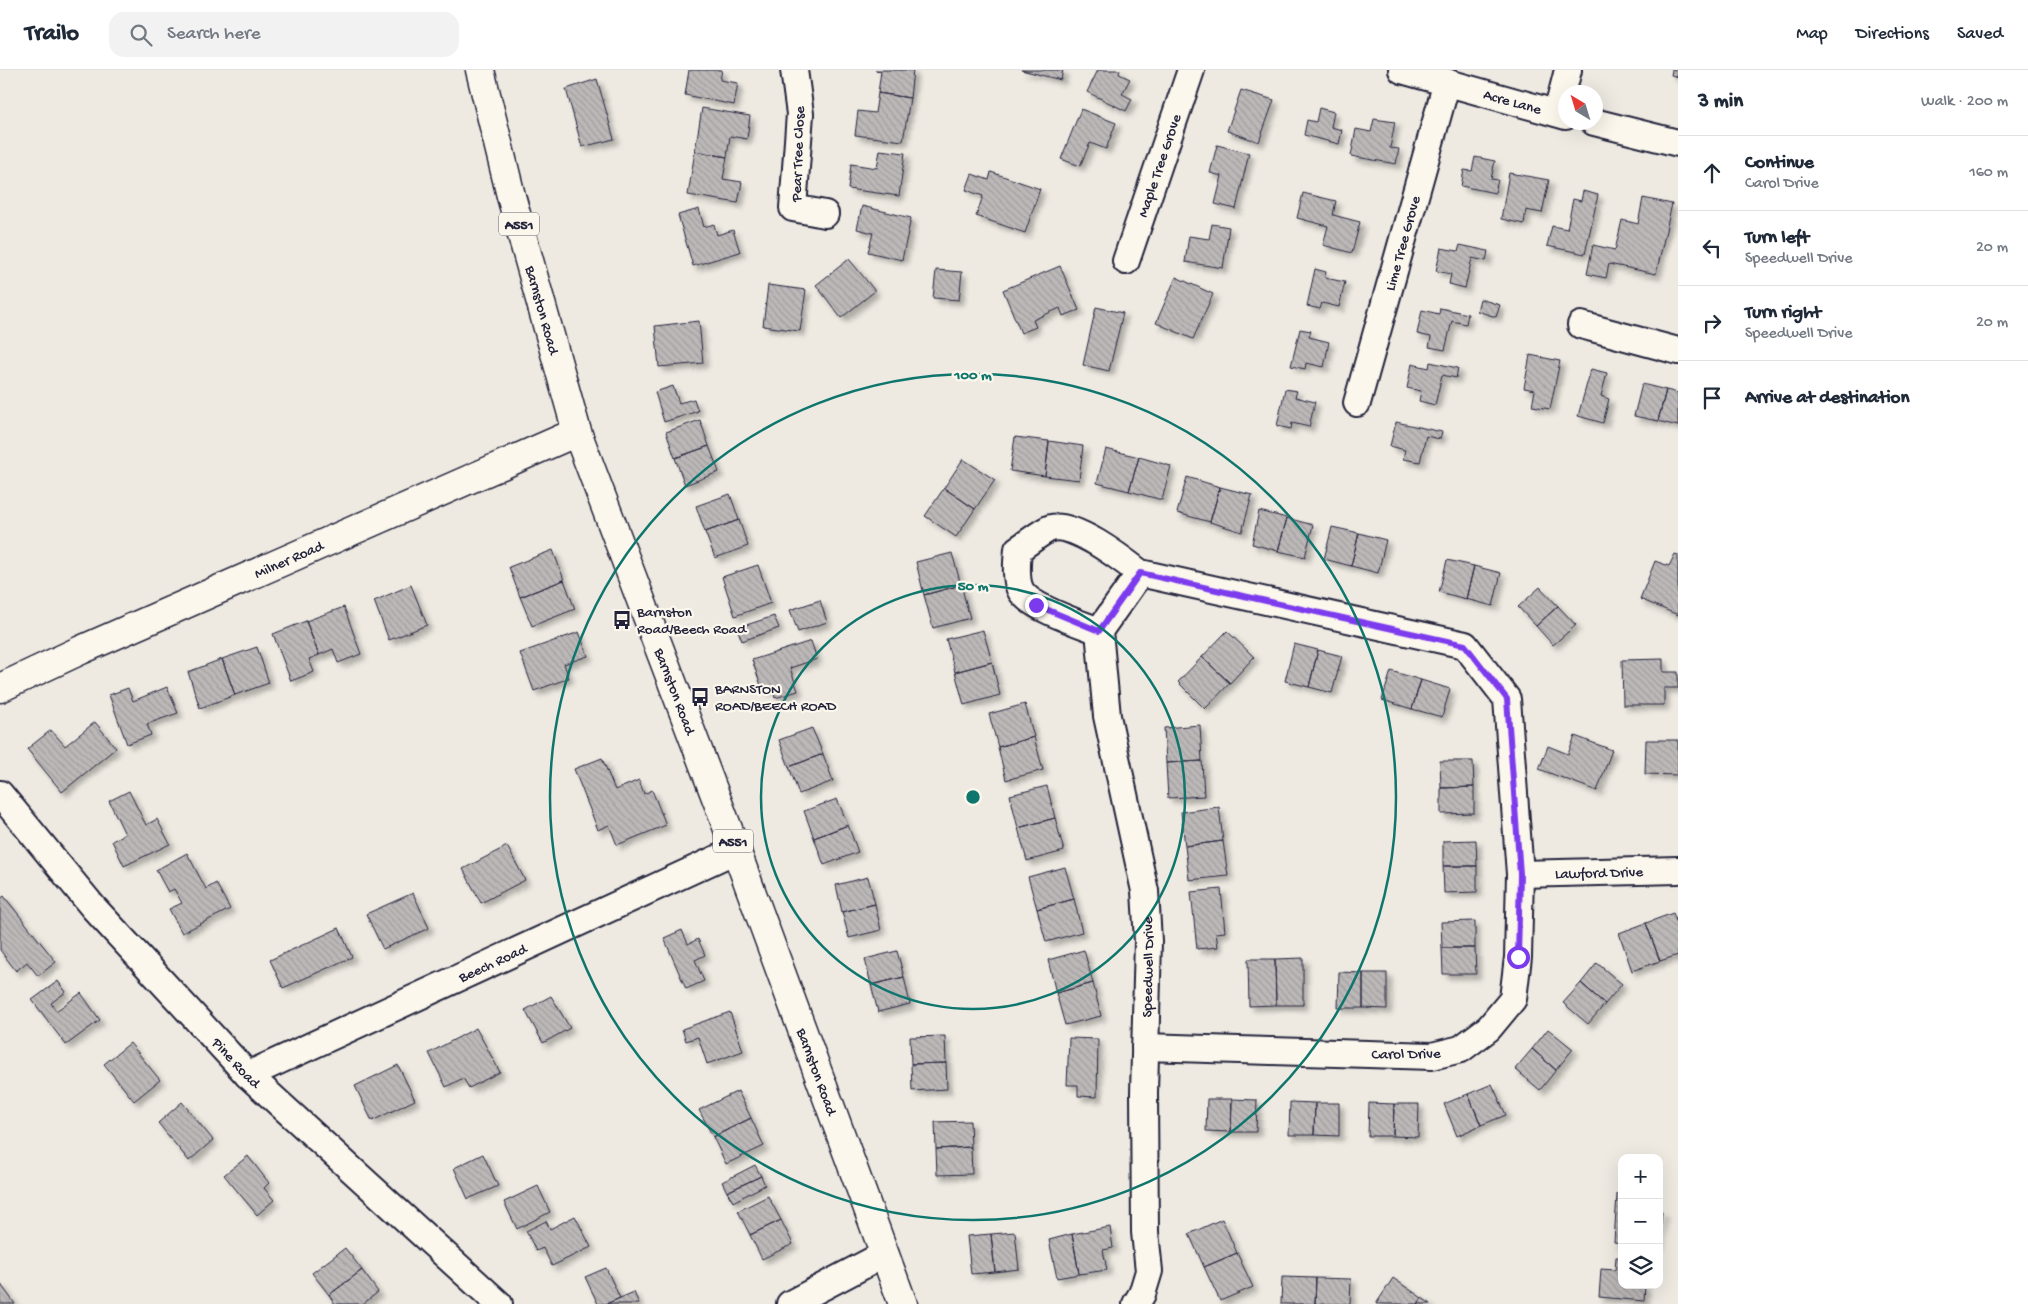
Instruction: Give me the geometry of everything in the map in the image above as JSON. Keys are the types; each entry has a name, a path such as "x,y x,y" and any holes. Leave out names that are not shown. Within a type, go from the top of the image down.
{"main road":[{"name":"Barnston Road","path":"480,70 512,196 578,432 736,850 904,1304"},
{"name":"Milner Road","path":"0,688 81,650 578,432"}],"street":[{"name":"Pear Tree Close","path":"794,70 800,114 793,208 825,214"},
{"name":"Maple Tree Grove","path":"1126,261 1191,70"},
{"name":"Acre Lane","path":"1402,70 1558,113"},
{"path":"1566,85 1568,70"},
{"name":"Lime Tree Grove","path":"1357,403 1447,82"},
{"path":"1603,124 1678,143"},
{"path":"1581,325 1678,351"},
{"path":"1052,528 1075,531 1116,555 1140,573 1099,631 1036,605 1020,591 1016,568 1018,549 1052,528"},
{"name":"Carol Drive","path":"1140,573 1465,645 1507,699 1520,874 1518,957 1513,999 1489,1028 1461,1049 1432,1056 1145,1047"},
{"name":"Speedwell Drive","path":"1099,631 1107,716 1145,891 1148,941 1145,1047 1145,1232 1149,1271 1142,1294 1136,1304"},
{"name":"Pine Road","path":"0,794 93,907 248,1075 499,1304"},
{"name":"Beech Road","path":"248,1075 736,850"},
{"name":"Lawford Drive","path":"1520,874 1678,870"},
{"path":"790,1304 885,1254"}],"building":[{"path":"689,70 722,70 720,80 738,83 734,105 685,95"},
{"path":"875,70 913,70 910,98 878,93 881,71"},
{"path":"1021,70 1063,70 1061,80"},
{"path":"1098,70 1120,70 1119,74 1130,79 1122,94 1132,99 1126,111 1087,92"},
{"path":"1672,70 1678,70 1678,77 1671,75"},
{"path":"597,79 614,139 582,147 566,89"},
{"path":"1241,90 1274,100 1259,142 1227,131"},
{"path":"878,93 910,98 903,141 855,135 858,111 875,113"},
{"path":"702,108 750,116 747,139 730,136 727,157 695,151"},
{"path":"1319,108 1334,112 1331,127 1342,130 1339,144 1304,135 1307,120 1316,122"},
{"path":"1081,109 1116,123 1106,149 1090,143 1080,166 1061,159"},
{"path":"1374,119 1395,122 1390,148 1399,149 1396,164 1351,156 1356,129 1371,132"},
{"path":"1217,145 1249,153 1236,209 1215,204 1222,176 1210,173"},
{"path":"880,150 905,153 899,196 848,189 851,164 877,168"},
{"path":"695,151 727,157 723,179 742,182 738,203 688,195"},
{"path":"1475,157 1495,161 1491,179 1498,180 1495,193 1461,186 1464,170 1472,171"},
{"path":"991,172 1040,189 1025,233 976,216 983,196 966,190 972,174 989,180"},
{"path":"1509,173 1549,180 1542,213 1526,210 1524,224 1501,219"},
{"path":"1583,191 1598,195 1585,254 1547,246 1552,226 1567,229 1573,199 1581,201"},
{"path":"1303,193 1336,201 1333,215 1360,222 1352,253 1323,245 1328,226 1297,218"},
{"path":"1643,198 1672,204 1656,274 1609,264 1606,278 1587,274 1593,245 1615,250 1622,220 1638,224"},
{"path":"862,206 911,218 902,260 868,252 873,233 857,229"},
{"path":"699,209 704,227 714,224 717,235 733,230 740,252 693,266 678,215"},
{"path":"1212,224 1229,227 1223,268 1185,262 1189,236 1209,239"},
{"path":"1460,245 1488,251 1486,261 1472,258 1465,288 1449,284 1451,274 1436,271 1441,248 1458,251"},
{"path":"849,259 875,291 841,318 816,285"},
{"path":"1060,266 1079,310 1063,316 1060,308 1033,320 1036,327 1021,333 1003,290"},
{"path":"1315,269 1326,272 1325,278 1345,282 1339,307 1322,303 1320,309 1307,306"},
{"path":"936,270 962,272 959,300 933,298"},
{"path":"1176,277 1213,294 1193,339 1156,323"},
{"path":"768,285 806,290 800,331 763,326"},
{"path":"1480,299 1500,305 1496,317 1477,311"},
{"path":"1096,307 1123,313 1109,371 1083,365"},
{"path":"1440,308 1468,314 1466,324 1452,321 1445,350 1429,347 1431,337 1417,334 1422,310 1439,314"},
{"path":"699,321 703,363 659,367 655,326"},
{"path":"1300,329 1311,331 1309,337 1329,342 1324,367 1306,363 1305,369 1291,366"},
{"path":"1530,355 1560,361 1550,409 1532,406 1535,390 1524,388"},
{"path":"1430,362 1458,368 1456,378 1442,375 1435,405 1419,401 1421,391 1407,388 1412,364 1429,368"},
{"path":"1591,369 1607,373 1601,396 1609,399 1603,423 1578,416"},
{"path":"1642,384 1666,390 1658,421 1634,416"},
{"path":"673,386 679,403 694,399 698,411 664,422 655,392"},
{"path":"1285,389 1297,391 1295,397 1315,402 1309,427 1292,423 1291,429 1277,426"},
{"path":"1666,390 1678,393 1678,426 1658,421"},
{"path":"700,420 709,446 675,458 666,432"},
{"path":"1396,422 1442,432 1440,439 1426,436 1420,462 1403,459 1405,450 1390,446"},
{"path":"1015,437 1049,441 1045,476 1010,471"},
{"path":"1049,441 1083,446 1079,480 1045,476"},
{"path":"709,446 719,472 685,485 675,458"},
{"path":"1106,449 1139,457 1129,491 1097,483"},
{"path":"1139,457 1171,466 1162,500 1129,491"},
{"path":"963,459 995,480 975,509 944,488"},
{"path":"1187,477 1220,487 1210,522 1177,513"},
{"path":"1220,487 1252,495 1242,532 1210,522"},
{"path":"944,488 975,509 956,537 925,516"},
{"path":"730,494 739,520 705,532 696,506"},
{"path":"1259,511 1287,518 1278,551 1252,544"},
{"path":"1287,518 1313,525 1305,557 1278,551"},
{"path":"739,520 748,546 715,558 705,532"},
{"path":"1332,527 1359,533 1351,566 1324,559"},
{"path":"1359,533 1386,540 1378,573 1351,566"},
{"path":"553,550 564,580 520,597 509,567"},
{"path":"952,553 961,585 924,595 916,562"},
{"path":"1675,554 1678,555 1678,615 1640,599 1655,561 1669,566"},
{"path":"1447,560 1474,566 1466,599 1439,592"},
{"path":"758,565 771,603 735,616 722,577"},
{"path":"1474,566 1501,573 1493,606 1466,599"},
{"path":"564,580 575,609 532,626 520,597"},
{"path":"411,585 427,625 389,640 374,601"},
{"path":"961,585 970,618 933,628 924,595"},
{"path":"1540,587 1558,606 1536,626 1518,607"},
{"path":"820,600 827,622 798,632 790,610"},
{"path":"1558,606 1576,625 1553,645 1536,626"},
{"path":"344,607 361,654 338,663 333,649 319,655 306,621"},
{"path":"774,616 779,628 742,641 737,628"},
{"path":"306,621 319,655 309,659 314,672 291,681 273,634"},
{"path":"983,630 992,662 955,672 946,639"},
{"path":"1227,631 1254,657 1230,683 1202,657"},
{"path":"579,632 588,656 564,664 569,678 534,691 520,653"},
{"path":"811,641 817,659 790,668 798,691 775,698 772,688 763,691 752,660"},
{"path":"1294,644 1318,650 1309,687 1285,681"},
{"path":"257,647 269,683 235,695 222,659"},
{"path":"1318,650 1342,656 1332,693 1309,687"},
{"path":"1202,657 1230,683 1205,709 1178,682"},
{"path":"222,659 235,695 200,708 188,672"},
{"path":"1663,659 1663,672 1678,672 1678,688 1664,688 1664,705 1623,705 1622,660"},
{"path":"992,662 1000,695 964,705 955,672"},
{"path":"1391,671 1421,680 1412,709 1382,700"},
{"path":"1421,680 1450,689 1442,717 1412,709"},
{"path":"167,687 178,713 147,724 151,735 127,744 109,695 128,688 133,701"},
{"path":"1025,704 1034,737 998,747 989,714"},
{"path":"95,722 116,748 62,792 27,749 51,730 65,746"},
{"path":"1200,725 1202,761 1166,763 1164,728"},
{"path":"812,728 823,754 789,767 779,740"},
{"path":"1575,736 1612,750 1597,791 1539,769 1548,746 1568,754"},
{"path":"1034,737 1043,770 1006,780 998,747"},
{"path":"1646,740 1678,740 1678,775 1645,774"},
{"path":"823,754 833,781 799,794 789,767"},
{"path":"602,758 615,790 639,780 644,794 652,790 666,825 617,845 609,825 598,830 574,769"},
{"path":"1202,761 1204,796 1168,798 1166,763"},
{"path":"1440,761 1473,761 1474,787 1441,788"},
{"path":"1047,786 1055,818 1018,828 1010,795"},
{"path":"1474,787 1474,813 1441,814 1441,788"},
{"path":"129,791 146,825 157,819 170,844 124,866 112,841 125,834 109,801"},
{"path":"837,799 848,825 814,838 804,811"},
{"path":"1219,807 1223,841 1185,846 1181,812"},
{"path":"1055,818 1064,851 1027,861 1018,828"},
{"path":"848,825 858,852 824,865 814,838"},
{"path":"1476,840 1477,866 1443,866 1443,841"},
{"path":"1223,841 1228,876 1189,880 1185,846"},
{"path":"507,846 525,880 481,903 463,869"},
{"path":"187,853 206,889 216,883 230,909 182,933 169,909 182,903 174,889 168,892 156,870"},
{"path":"1443,866 1477,866 1477,892 1444,893"},
{"path":"1065,867 1074,899 1037,909 1028,877"},
{"path":"868,877 875,904 842,912 836,885"},
{"path":"1221,889 1225,932 1216,933 1218,947 1197,949 1191,892"},
{"path":"413,893 429,928 383,949 366,914"},
{"path":"4,896 56,962 38,976 27,962 16,971 0,950 0,899"},
{"path":"1074,899 1082,932 1046,942 1037,909"},
{"path":"875,904 881,930 849,938 842,912"},
{"path":"1673,913 1678,926 1678,955 1660,961 1646,923"},
{"path":"1475,921 1475,948 1442,948 1441,922"},
{"path":"1646,923 1660,961 1632,971 1619,933"},
{"path":"339,928 352,957 283,988 270,960"},
{"path":"682,930 688,944 698,939 705,955 695,960 704,981 686,989 664,938"},
{"path":"1442,948 1475,948 1476,974 1443,974"},
{"path":"1084,950 1093,983 1056,993 1048,960"},
{"path":"897,951 904,977 871,985 865,959"},
{"path":"1303,958 1303,1005 1276,1005 1275,959"},
{"path":"1248,959 1275,959 1276,1005 1249,1006"},
{"path":"1597,963 1622,984 1605,1004 1581,983"},
{"path":"1339,972 1363,973 1363,1008 1338,1008"},
{"path":"1363,973 1387,973 1387,1009 1363,1008"},
{"path":"904,977 910,1004 878,1012 871,985"},
{"path":"58,981 66,992 51,1003 56,1011 81,993 100,1020 66,1045 32,1000"},
{"path":"1093,983 1101,1016 1065,1025 1056,993"},
{"path":"1581,983 1605,1004 1588,1024 1563,1003"},
{"path":"551,996 570,1028 543,1043 525,1010"},
{"path":"730,1012 743,1051 707,1064 698,1037 686,1041 682,1029"},
{"path":"476,1028 500,1072 469,1088 463,1078 446,1087 429,1053"},
{"path":"1548,1029 1573,1049 1556,1070 1532,1049"},
{"path":"945,1036 946,1063 911,1064 910,1037"},
{"path":"1069,1038 1098,1039 1097,1097 1078,1096 1078,1085 1067,1085"},
{"path":"130,1043 160,1080 134,1101 104,1064"},
{"path":"1532,1049 1556,1070 1540,1090 1515,1069"},
{"path":"946,1063 947,1089 912,1091 911,1064"},
{"path":"398,1065 415,1100 372,1121 355,1086"},
{"path":"1492,1084 1506,1115 1481,1125 1468,1094"},
{"path":"738,1091 751,1118 713,1137 699,1110"},
{"path":"1468,1094 1481,1125 1457,1136 1444,1104"},
{"path":"1207,1099 1232,1099 1231,1132 1206,1131"},
{"path":"1232,1099 1257,1100 1256,1132 1231,1132"},
{"path":"182,1102 213,1140 189,1161 158,1123"},
{"path":"1290,1102 1315,1103 1314,1135 1289,1135"},
{"path":"1315,1103 1339,1103 1339,1136 1314,1135"},
{"path":"1369,1103 1394,1104 1393,1136 1368,1136"},
{"path":"1394,1104 1419,1104 1418,1137 1393,1136"},
{"path":"751,1118 764,1146 726,1164 713,1137"},
{"path":"970,1121 971,1147 936,1149 935,1122"},
{"path":"971,1147 972,1174 937,1175 936,1149"},
{"path":"483,1154 498,1186 468,1199 454,1168"},
{"path":"248,1156 269,1183 264,1188 274,1200 257,1215 224,1175"},
{"path":"755,1165 761,1176 727,1192 722,1182"},
{"path":"761,1176 765,1185 733,1202 727,1192"},
{"path":"538,1186 550,1212 517,1229 504,1202"},
{"path":"1617,1194 1618,1242 1614,1242"},
{"path":"768,1196 781,1220 750,1235 738,1211"},
{"path":"575,1216 591,1247 552,1266 543,1248 536,1251 526,1231 546,1221 550,1229"},
{"path":"1222,1219 1237,1253 1204,1267 1189,1234"},
{"path":"781,1220 793,1244 762,1259 750,1235"},
{"path":"1110,1227 1113,1248 1103,1250 1107,1270 1079,1274 1072,1234"},
{"path":"1015,1232 1019,1269 995,1272 991,1234"},
{"path":"991,1234 995,1272 971,1274 967,1236"},
{"path":"1072,1234 1079,1274 1057,1278 1049,1240"},
{"path":"345,1248 362,1270 329,1295 312,1273"},
{"path":"1237,1253 1253,1287 1220,1301 1204,1267"},
{"path":"1616,1257 1618,1257 1618,1289 1645,1289 1644,1301 1599,1297 1601,1269 1615,1270"},
{"path":"606,1268 620,1298 606,1304 598,1304 585,1277"},
{"path":"362,1270 378,1292 363,1304 335,1304 329,1295"},
{"path":"1282,1277 1316,1278 1315,1304 1281,1304"},
{"path":"1316,1278 1351,1279 1350,1304 1315,1304"},
{"path":"1393,1278 1422,1298 1418,1304 1376,1304"},
{"path":"0,1283 15,1304 0,1304"},
{"path":"634,1292 639,1304 606,1304"},
{"path":"1422,1298 1431,1304 1418,1304"}],"place":[{"name":"Barnston Road/Beech Road","path":"622,620"},
{"name":"BARNSTON ROAD/BEECH ROAD","path":"700,697"}],"route":[{"path":"1036,605 1099,631 1140,573 1465,645 1507,699 1520,874 1518,957"}]}
